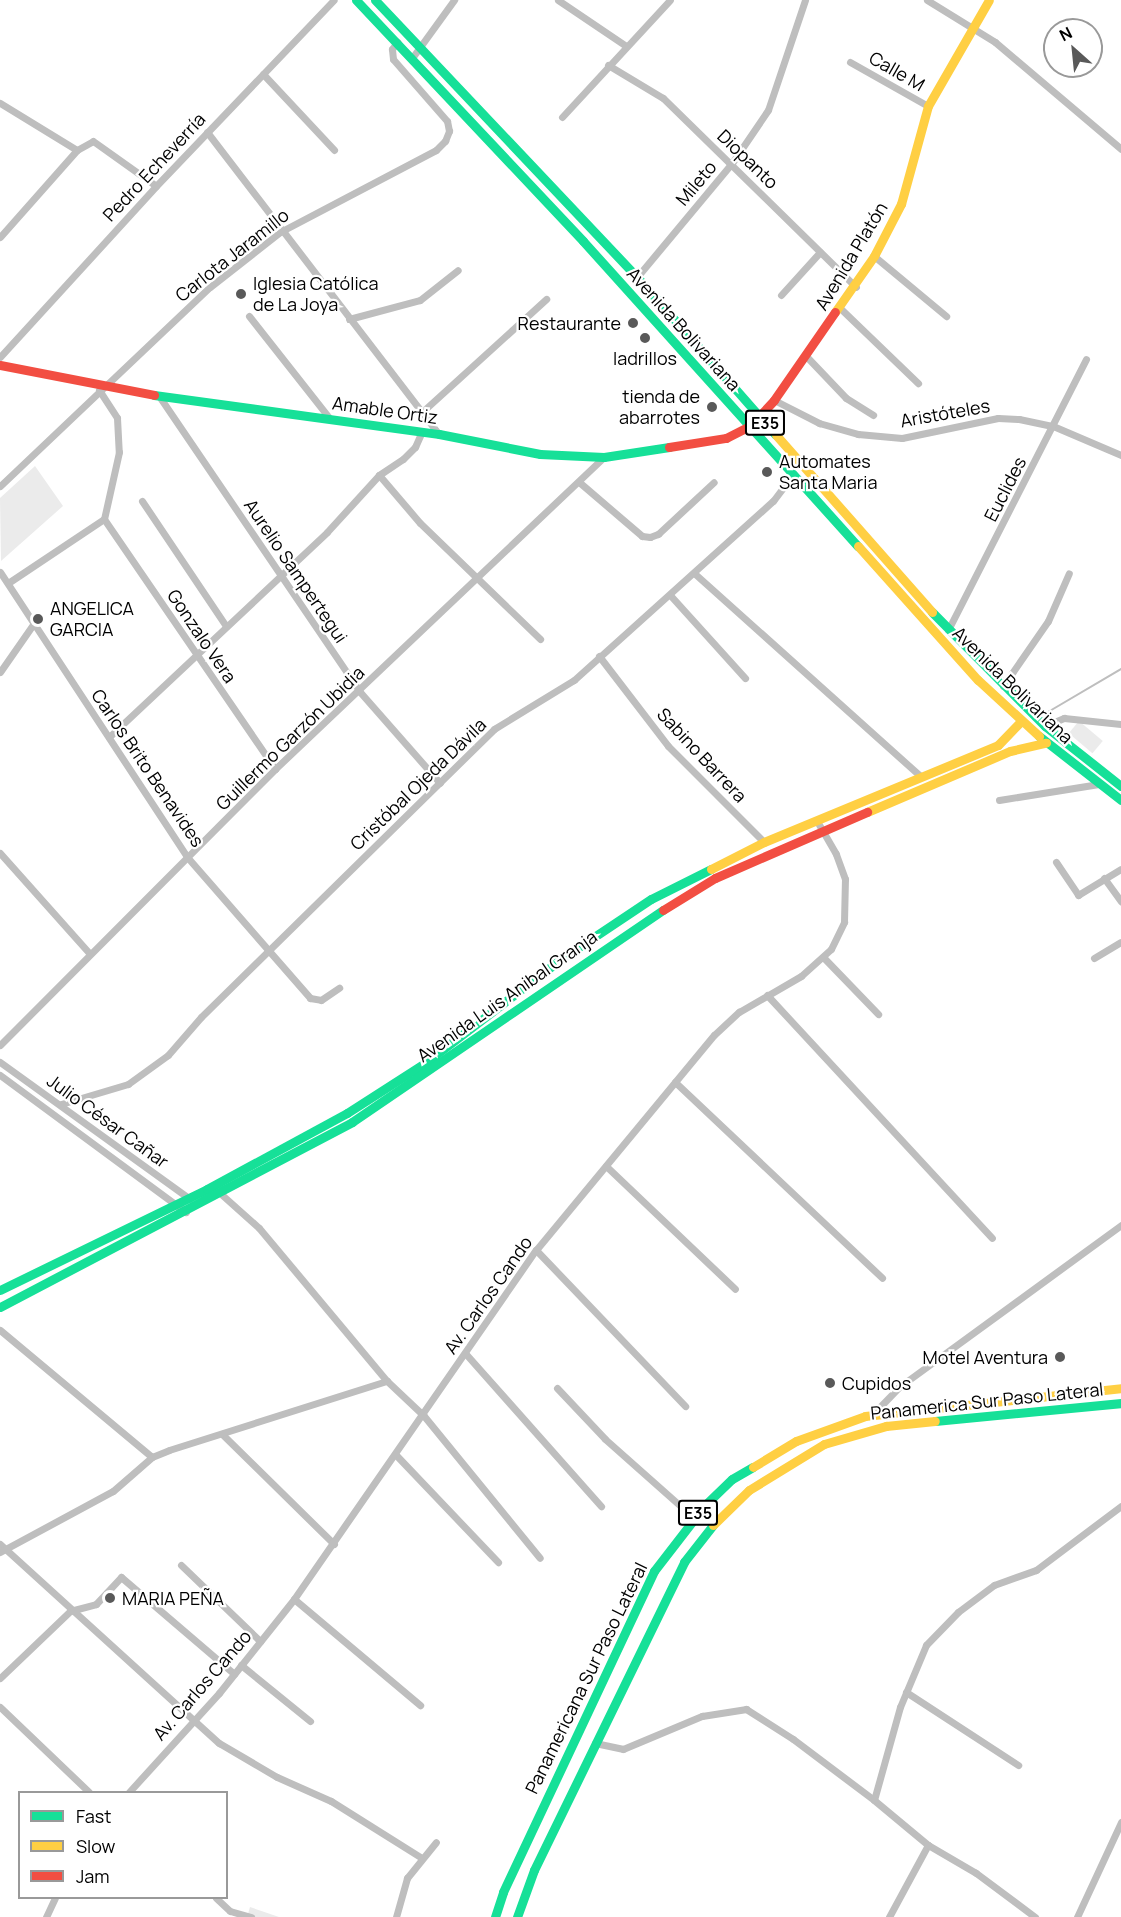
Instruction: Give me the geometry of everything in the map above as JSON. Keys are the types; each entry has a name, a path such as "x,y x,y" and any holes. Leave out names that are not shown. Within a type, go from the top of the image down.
{"main road":[{"name":"Avenida Bolivariana","path":"356,0 750,426 913,610 1021,721 1121,800"},
{"name":"Avenida Bolivariana","path":"375,0 637,277 948,630 1045,726 1121,786"},
{"name":"Avenida Platón","path":"759,416 774,400 841,309 874,256 901,204 928,106 989,0"},
{"name":"Amable Ortiz","path":"0,366 101,388 422,431 540,454 604,457 726,438 750,426 759,416"},
{"name":"Avenida Luis Anibal Granja","path":"0,1290 189,1198 347,1113 425,1063 595,934 651,899 764,842 998,745 1021,721"},
{"name":"Avenida Luis Anibal Granja","path":"0,1307 221,1194 352,1122 431,1071 604,947 715,878 1010,751 1046,743"},
{"name":"Panamericana Sur Paso Lateral","path":"495,1917 503,1892 635,1607 654,1571 694,1518 732,1479 760,1461 837,1424 872,1415 1121,1388"},
{"name":"Panamerica Sur Paso Lateral","path":"516,1917 595,1743 684,1562 721,1515 783,1466 825,1444 886,1426 1121,1403"}],"street":[{"name":"Pedro Echeverría","path":"0,357 156,186 334,0"},
{"path":"412,58 454,0"},
{"path":"558,0 627,46"},
{"path":"562,117 670,0"},
{"name":"Mileto","path":"637,277 732,163 768,110 805,0"},
{"path":"927,0 973,27 1027,67 1121,148"},
{"name":"Carlota Jaramillo","path":"0,486 210,287 280,232 436,150 445,141 449,131 447,121 393,59 392,49 397,42"},
{"name":"Calle M","path":"850,62 928,106"},
{"name":"Diopanto","path":"608,65 663,98 732,163 856,287"},
{"path":"263,74 334,150"},
{"path":"1,107 77,150"},
{"path":"207,132 280,232 439,434"},
{"path":"1,233 77,150 93,141 156,186"},
{"path":"781,295 820,252"},
{"path":"874,256 945,316"},
{"path":"349,319 420,300 458,270"},
{"path":"422,412 546,299"},
{"path":"841,309 918,383"},
{"path":"249,316 330,419"},
{"path":"806,356 846,398 873,415"},
{"name":"Euclides","path":"948,630 1086,359"},
{"path":"8,583 104,519 103,511 117,473 119,446 117,418 101,388"},
{"name":"Aurelio Sampertegui","path":"159,396 279,577 360,692 440,783"},
{"name":"Aristóteles","path":"774,400 819,423 858,434 902,438 998,418 1053,426 1121,455"},
{"path":"109,737 327,532 379,475 415,447 422,431"},
{"name":"Guillermo Garzón Ubidia","path":"0,1045 275,770 360,692 604,457"},
{"name":"Cristóbal Ojeda Dávila","path":"61,1104 141,1078 168,1055 201,1017 268,950 494,729 574,680 773,501 793,474"},
{"path":"379,475 420,523 540,639"},
{"path":"579,482 642,536 650,537 658,534 714,482"},
{"path":"142,501 226,626"},
{"name":"Gonzalo Vera","path":"104,519 275,770"},
{"name":"Carlos Brito Benavides","path":"0,572 188,858 310,998 321,1000 339,988"},
{"path":"694,573 921,777"},
{"path":"1003,686 1048,621 1069,573"},
{"path":"670,595 745,678"},
{"path":"0,672 34,623"},
{"name":"Sabino Barrera","path":"599,656 668,746 764,842"},
{"path":"1045,726 1064,718 1121,724"},
{"path":"999,800 1099,784"},
{"name":"Av. Carlos Cando","path":"130,1791 242,1665 294,1599 424,1416 536,1250 675,1082 727,1022 767,995 801,976 824,958 840,936 846,909 845,879 816,820"},
{"path":"0,853 90,954"},
{"path":"1056,862 1078,895 1121,869"},
{"path":"1104,878 1121,901"},
{"path":"1094,958 1121,942"},
{"path":"824,958 878,1014"},
{"path":"767,995 992,1238"},
{"name":"Julio César Cañar","path":"0,1062 198,1205"},
{"name":"Julio César Cañar","path":"0,1075 186,1212"},
{"path":"675,1082 882,1278"},
{"path":"606,1166 735,1289"},
{"path":"221,1194 259,1228 387,1382 424,1416 540,1558"},
{"path":"872,1415 899,1387 1121,1225"},
{"path":"536,1250 685,1406"},
{"path":"0,1330 152,1457"},
{"path":"465,1353 601,1506"},
{"path":"387,1382 152,1457 113,1491 2,1548 191,1721 219,1743 277,1777 331,1801 422,1858"},
{"path":"557,1388 605,1439 694,1518"},
{"path":"222,1434 334,1544"},
{"path":"396,1455 498,1562"},
{"path":"874,1800 906,1692 926,1645 958,1612 994,1585 1036,1570 1121,1506"},
{"path":"181,1565 260,1641"},
{"path":"0,1678 70,1611 96,1604 121,1577 125,1578 234,1674"},
{"path":"294,1599 420,1705"},
{"path":"242,1665 310,1721"},
{"path":"906,1692 1018,1765"},
{"path":"0,1707 88,1791"},
{"path":"595,1743 623,1749 702,1716 746,1709 793,1738 928,1845 976,1873 1035,1917"},
{"path":"1077,1917 1121,1822"},
{"path":"396,1917 407,1878 436,1842"},
{"path":"889,1917 928,1845"},
{"path":"46,1917 55,1899"},
{"path":"217,1899 231,1914 251,1917"}],"shaded area":[{"path":"35,466 63,506 1,561 0,498"},
{"path":"1079,721 1103,741 1092,753 1069,733"},
{"path":"250,1907 279,1917 247,1917"}],"waterway":[{"path":"1048,712 1121,669"}],"traffic: fast":[{"path":"356,0 583,241 858,546"},
{"path":"375,0 637,277 776,435"},
{"path":"154,395 439,434 540,454 604,457 669,447"},
{"path":"932,612 1045,726 1121,786"},
{"path":"1039,736 1121,800"},
{"path":"0,1290 207,1189 347,1113 425,1063 561,959 651,899 711,869"},
{"path":"0,1307 352,1122 663,910"},
{"path":"935,1421 1121,1403"},
{"path":"495,1917 503,1892 654,1571 705,1505 732,1479 753,1467"},
{"path":"517,1917 534,1870 684,1562 713,1525"}],"traffic: slow":[{"path":"835,312 874,256 901,204 928,106 989,0"},
{"path":"776,435 932,612"},
{"path":"858,546 978,680 1039,736"},
{"path":"711,869 764,842 998,745 1021,721"},
{"path":"867,812 1010,751 1046,743"},
{"path":"753,1467 796,1441 865,1416 1121,1388"},
{"path":"713,1525 749,1490 824,1444 886,1426 935,1421"}],"traffic: jam":[{"path":"669,447 726,438 750,426 774,400 835,312"},
{"path":"0,365 154,395"},
{"path":"663,910 715,878 867,812"}],"place":[{"name":"Iglesia Católica de La Joya","path":"241,294"},
{"name":"Restaurante","path":"633,323"},
{"name":"ladrillos","path":"645,338"},
{"name":"tienda de abarrotes","path":"712,407"},
{"name":"Automates Santa Maria","path":"767,472"},
{"name":"ANGELICA GARCIA","path":"38,619"},
{"name":"Motel Aventura","path":"1060,1357"},
{"name":"Cupidos","path":"830,1383"},
{"name":"MARIA PEÑA","path":"110,1598"}]}
